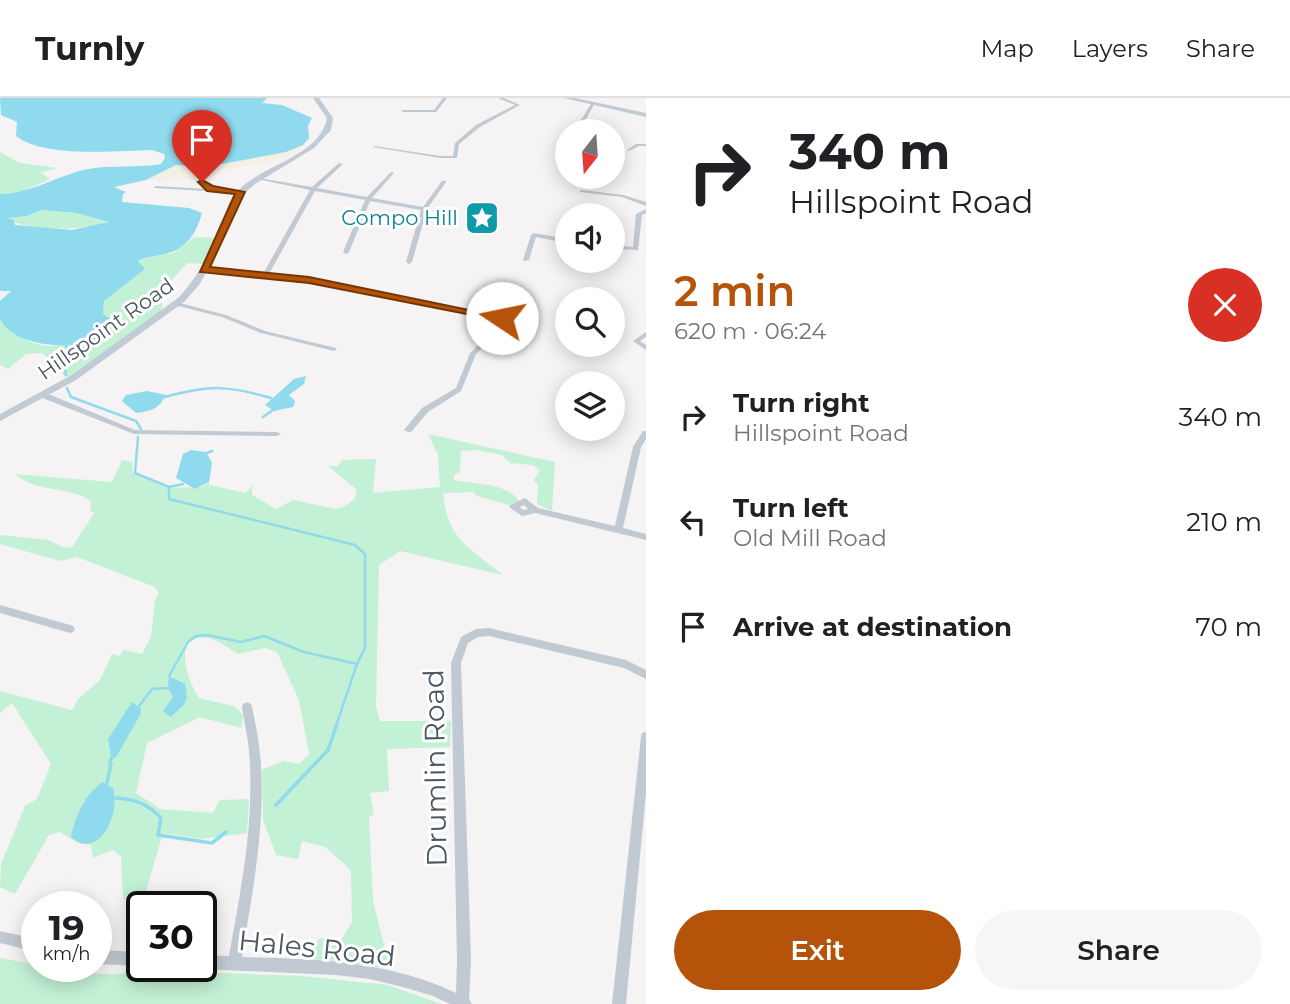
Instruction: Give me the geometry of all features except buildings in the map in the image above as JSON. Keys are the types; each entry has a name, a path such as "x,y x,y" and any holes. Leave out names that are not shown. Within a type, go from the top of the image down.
{"street":[{"name":"Hillspoint Road","path":"0,418 73,378 176,304 204,270 241,192 301,155 326,133 330,118 316,98"},
{"path":"403,111 435,111 445,98"},
{"path":"375,147 440,157 456,156 457,144 478,126 518,106 500,98"},
{"path":"568,98 646,115"},
{"path":"584,119 593,103"},
{"path":"629,150 638,145 646,145"},
{"path":"266,274 313,189 341,164"},
{"path":"346,251 368,199 391,173"},
{"path":"259,179 424,209"},
{"path":"161,181 156,187 241,192"},
{"path":"202,182 211,189"},
{"path":"409,262 424,209 444,182"},
{"path":"582,191 623,195 646,204"},
{"path":"625,248 636,249 639,214 646,211"},
{"path":"526,260 534,235 555,239"},
{"path":"204,270 266,274 502,318"},
{"path":"408,430 430,406 456,393 473,353 499,329 511,290"},
{"path":"176,304 224,316 263,332 334,349"},
{"path":"646,334 636,341 646,348"},
{"path":"43,395 134,432 277,434"},
{"path":"618,530 637,447 646,433"},
{"path":"536,510 646,537"},
{"path":"0,609 70,629"},
{"name":"Drumlin Road","path":"464,1003 456,663 464,640 476,633 489,632 626,664 646,675"},
{"path":"234,964 248,879 256,793 256,763 247,707"},
{"path":"619,1004 646,737"},
{"path":"0,937 21,942"},
{"name":"Hales Road","path":"217,963 355,972 396,979 464,1003"}],"green space":[{"path":"0,152 20,163 58,168 40,172 50,179 17,194 0,194"},
{"path":"42,210 76,213 109,222 86,227 40,228 26,226 5,217 27,216"},
{"path":"195,237 217,238 204,264 187,263 162,291 162,311 69,376 65,377 57,367 65,354 48,358 42,353 26,354 8,369 0,365 0,317 19,336 36,344 53,346 67,342 103,314 104,300 145,269 137,262 144,257 173,253"},
{"path":"428,434 555,462 552,511 537,504 538,485 534,480 540,470 532,465 510,463 502,455 476,450 461,451 460,472 454,475 454,480 498,487 519,501 509,505 477,496 473,492 443,493 449,522 462,542 503,575 400,551 379,565 376,706 380,721 451,721 450,747 387,749 389,791 370,793 374,815 369,816 373,901 390,969 302,958 320,938 340,942 352,922 351,870 325,847 302,841 298,859 276,855 263,820 262,770 284,761 300,764 309,754 299,700 277,652 265,648 238,654 208,638 196,638 189,643 185,660 190,681 199,698 234,706 243,715 241,728 200,717 147,743 136,793 160,809 213,813 220,800 249,799 247,833 202,839 163,833 146,891 126,891 126,900 123,899 121,856 112,850 93,858 91,845 78,843 60,832 49,835 15,894 0,887 1,864 25,806 37,799 51,764 12,703 0,713 0,691 72,710 78,699 100,680 112,654 120,656 124,650 142,654 151,637 155,601 159,593 155,587 77,557 60,561 0,544 0,535 48,540 65,548 72,547 95,512 90,511 91,501 82,496 33,484 15,474 112,482 122,460 132,462 133,473 167,488 202,487 209,482 209,485 246,493 252,485 252,495 276,509 293,500 336,509 355,497 356,489 328,466 338,466 342,460 376,459 373,493 440,487 438,455"},
{"path":"0,958 21,962 21,982 112,982 112,974 126,974 126,982 217,982 217,973 302,976 388,985 441,1004 0,1004"}],"sand":[{"path":"303,145 297,150 301,151 281,159 218,171 219,173 205,179 146,180 176,165 206,167"}],"water":[{"path":"0,98 267,98 262,103 282,105 312,118 308,126 309,138 303,145 286,152 206,167 176,165 146,180 114,187 126,192 122,202 189,208 202,213 188,241 176,250 138,261 145,269 104,301 103,314 112,320 108,332 89,342 53,345 26,340 6,327 0,318 0,301 11,291 0,291 0,194 28,189 84,170 161,164 165,158 164,154 152,150 81,152 44,148 16,136 17,122 1,115","holes":["42,210 76,213 109,222 72,230 15,225 14,220 7,218 27,216"]},
{"path":"306,376 304,384 289,395 295,401 293,407 274,411 265,405 294,379"},
{"path":"147,391 166,395 151,410 136,413 122,401 126,395"},
{"path":"191,450 206,452 212,463 209,482 195,489 176,478 183,454"},
{"path":"169,676 185,684 187,696 185,703 171,717 163,711 173,697 168,688"},
{"path":"132,702 141,708 140,715 117,756 107,764 111,756 108,739"},
{"path":"103,782 113,788 115,798 111,821 99,839 91,843 81,843 71,837 75,822 86,799"}],"waterway":[{"path":"66,346 69,353 62,357 66,375"},
{"path":"67,388 71,397 136,421 141,429"},
{"path":"165,397 218,388 271,398"},
{"path":"263,417 273,410"},
{"path":"138,437 135,473 169,487"},
{"path":"207,453 212,451"},
{"path":"169,487 183,484"},
{"path":"169,487 169,499 355,545 365,554 365,648 357,664"},
{"path":"169,676 188,642 196,636 207,635 241,642 264,636 304,652 357,664"},
{"path":"336,726 357,664"},
{"path":"139,706 152,689 168,688"},
{"path":"276,805 328,750 337,724"},
{"path":"107,783 111,763"},
{"path":"116,798 141,803 156,813 161,818 158,835 212,843 226,832"}],"place":[{"name":"Compo Hill","path":"482,218"}],"route":[{"path":"202,182 211,189 241,192 234,201 221,238 204,270 309,280 502,318"}]}
